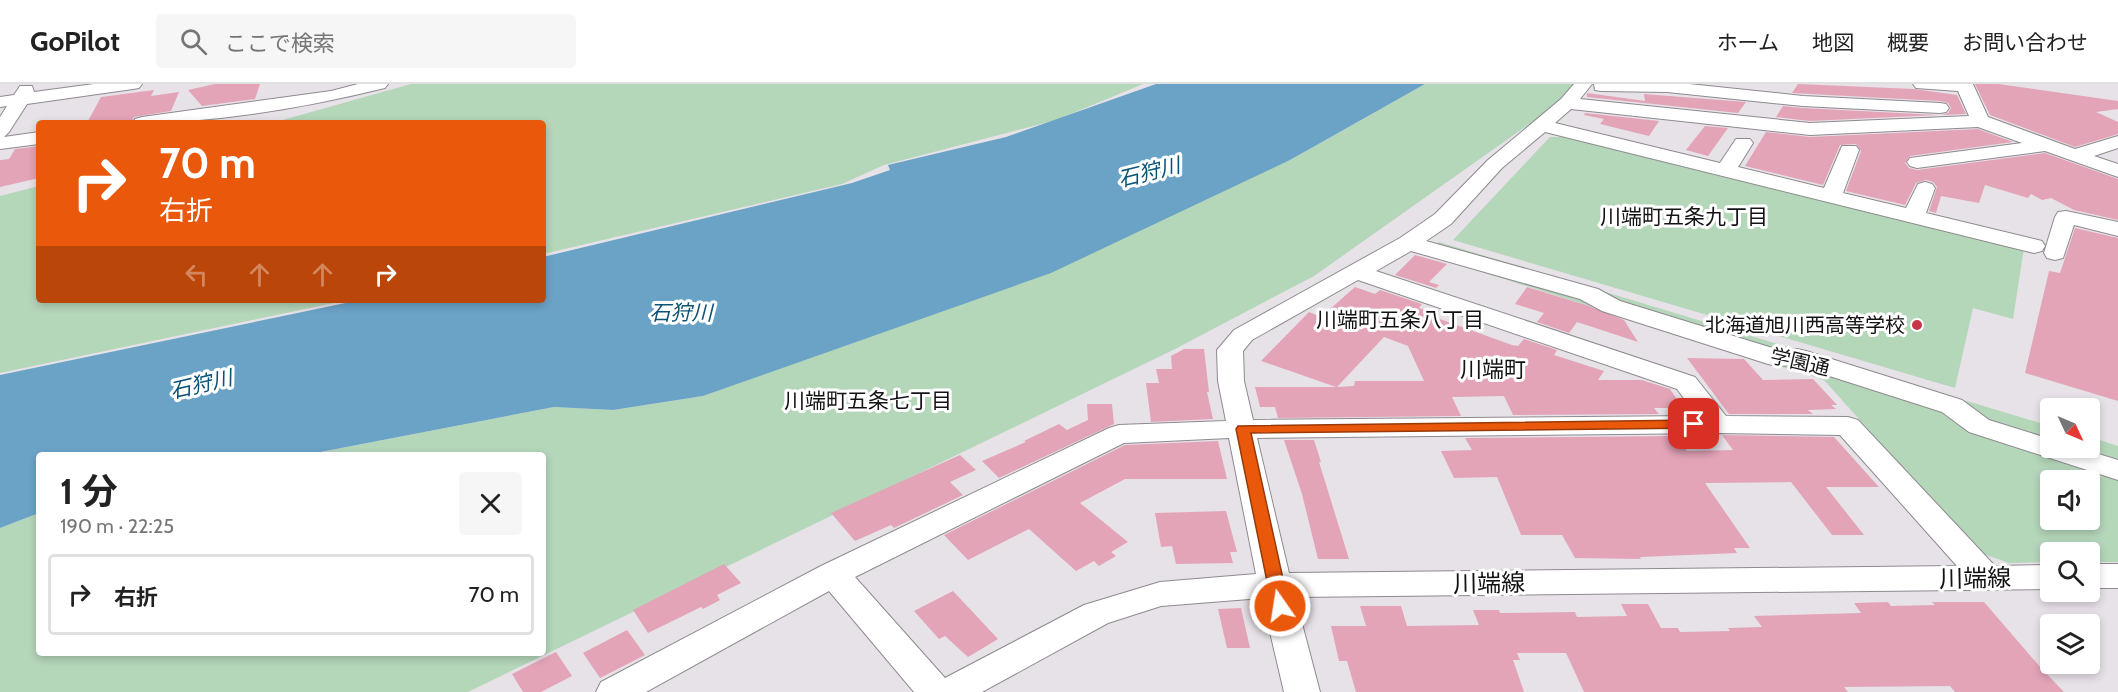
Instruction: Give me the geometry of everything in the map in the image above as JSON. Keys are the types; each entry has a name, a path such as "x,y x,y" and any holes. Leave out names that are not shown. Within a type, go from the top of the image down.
{"street":[{"path":"0,102 25,92 133,84"},
{"path":"163,120 331,96 379,84"},
{"path":"1922,84 1964,85 1977,116"},
{"path":"1302,692 1275,585 1231,381 1230,350 1243,335 1408,243 1443,219 1495,164 1584,91 1666,87 1977,116 2118,171"},
{"path":"1584,91 1810,129 1977,116"},
{"path":"0,132 25,92"},
{"path":"1541,125 2034,246"},
{"path":"0,143 36,138"},
{"path":"2075,155 2118,142"},
{"path":"1726,170 1743,143"},
{"path":"1917,162 2049,145"},
{"path":"1831,196 1849,150"},
{"path":"1914,216 1925,188"},
{"path":"2055,253 2066,217 2118,229"},
{"name":"学園通","path":"1408,243 1589,294 1611,306 1777,358 1797,357 1952,406 1979,426 2118,470"},
{"path":"1357,272 1686,383 1718,424"},
{"path":"614,692 833,574 1119,434 1243,429 1718,424 1848,426 1987,578"},
{"path":"833,574 936,692"},
{"name":"川端線","path":"950,692 1096,614 1160,594 1275,585 2040,577"}],"green space":[{"path":"411,84 1143,84 1056,120 884,165 842,184 546,253 546,120 283,120"},
{"path":"1425,84 1573,84 1563,100 1314,276 1175,349 546,654 546,452 320,452 554,407 613,410 703,396 875,334 1290,160"},
{"path":"1550,137 1566,137 2024,248 2013,319 1973,308 1955,388 1453,240"},
{"path":"36,187 36,303 334,303 0,373 0,196"},
{"path":"1439,242 2040,423 2040,458 2100,458 2100,440 2118,446 2118,562 2100,562 2100,542 2040,542 2040,562 2009,563 1978,552 1824,380 1428,255"},
{"path":"36,514 36,656 542,656 468,692 0,692 0,528"}],"water":[{"name":"石狩川","path":"1156,84 1425,84 1290,160 1051,273 703,396 613,410 554,407 320,452 36,452 36,514 0,528 0,375 346,303 546,303 546,256 852,183 890,170 888,165 1006,137"}],"building":[{"path":"215,84 260,84 255,99 202,106 188,90"},
{"path":"1798,84 1914,89 1957,95 1966,114 1942,115 1948,113 1951,108 1948,103 1940,101 1792,93"},
{"path":"1975,84 1998,84 2118,101 2118,109 2096,112 2118,122 2118,134 2075,147 1990,115"},
{"path":"154,90 151,96 179,92 171,111 134,117 132,120 89,120 101,97"},
{"path":"1587,93 1645,101 1644,94 1746,102 1738,113 1587,97"},
{"path":"1783,106 1938,115 1810,121 1776,117"},
{"path":"1585,113 1659,121 1649,136 1600,124 1604,119 1584,115"},
{"path":"1705,126 1728,128 1708,156 1686,150"},
{"path":"1978,129 2013,142 1910,156 1905,163 1909,168 1917,170 2045,153 2118,179 2118,220 2074,210 2051,198 2042,200 2031,194 2028,198 1985,185 1979,203 1941,196 1936,213 1929,211 1937,187 1933,182 1926,180 1916,183 1905,205 1846,191 1861,151 1856,144 1840,145 1823,185 1745,166 1766,132 1810,137"},
{"path":"36,146 36,179 0,187 0,160 9,159 15,149"},
{"path":"2075,228 2118,238 2118,401 2025,373 2049,271 2060,273"},
{"path":"1415,255 1447,264 1429,282 1439,285 1436,288 1395,275"},
{"path":"1355,287 1375,294 1380,290 1422,304 1419,308 1426,310 1423,313 1512,345 1518,346 1524,339 1557,350 1554,355 1604,371 1598,380 1642,380 1670,389 1683,408 1654,408 1659,414 1513,415 1504,396 1452,397 1461,416 1278,418 1275,407 1260,407 1255,387 1336,387 1261,361 1309,312 1321,317","holes":["1384,337 1408,346 1424,381 1355,381 1354,386 1337,387"]},
{"path":"1527,287 1586,305 1624,320 1638,342 1577,322 1569,333 1537,322 1544,313 1515,304"},
{"path":"1184,349 1204,349 1209,392 1207,392 1213,419 1151,422 1146,383 1159,383 1156,369 1172,369 1171,356"},
{"path":"1687,358 1744,359 1763,380 1813,379 1837,405 1831,405 1836,409 1808,410 1813,414 1729,414"},
{"path":"1087,404 1112,404 1114,424 999,478 982,461 1026,442 1024,441 1059,424 1067,430 1088,420"},
{"path":"1722,435 1834,437 1879,487 1826,487 1864,535 1832,535 1791,482 1705,483 1750,548 1734,548 1737,553 1640,557 1641,559 1575,558 1562,535 1521,535 1497,477 1454,478 1441,451 1472,450 1465,438 1676,436 1687,451 1733,450"},
{"path":"1284,440 1314,440 1349,559 1318,559 1302,494"},
{"path":"1218,441 1227,479 1125,479 1080,503 1128,542 1111,552 1116,556 1099,566 1094,561 1076,571 1029,529 968,560 944,535 1125,445"},
{"path":"960,455 976,470 950,482 963,495 894,528 891,525 855,541 831,513"},
{"path":"1226,511 1237,552 1230,552 1233,563 1176,564 1172,546 1161,547 1155,513"},
{"path":"724,564 741,583 717,595 720,600 648,633 633,610"},
{"path":"953,591 998,639 968,657 945,636 939,639 914,611"},
{"path":"1888,602 1891,606 1935,605 1932,602 1984,602 2040,667 2040,674 2047,674 2064,692 1955,692 1950,686 1844,687 1848,692 1584,692 1566,653 1517,653 1520,660 1513,660 1524,692 1356,692 1347,661 1339,661 1331,626 1366,626 1360,606 1401,606 1407,626 1479,625 1473,610 1499,610 1500,613 1575,612 1577,617 1627,616 1621,604 1648,604 1661,628 1678,628 1680,632 1730,631 1728,628 1762,627 1754,616 1861,613 1854,603"},
{"path":"1241,608 1250,648 1227,648 1218,609"},
{"path":"627,630 645,655 600,678 583,653"},
{"path":"556,652 572,676 541,692 523,692 512,674"}],"place":[{"name":"北海道旭川西高等学校","path":"1917,325"}],"district":[{"name":"川端町五条九丁目","path":"1684,216"},
{"name":"川端町五条八丁目","path":"1400,319"},
{"name":"川端町","path":"1493,369"},
{"name":"川端町五条七丁目","path":"868,400"}],"route":[{"path":"1280,606 1243,429 1694,424"}]}
